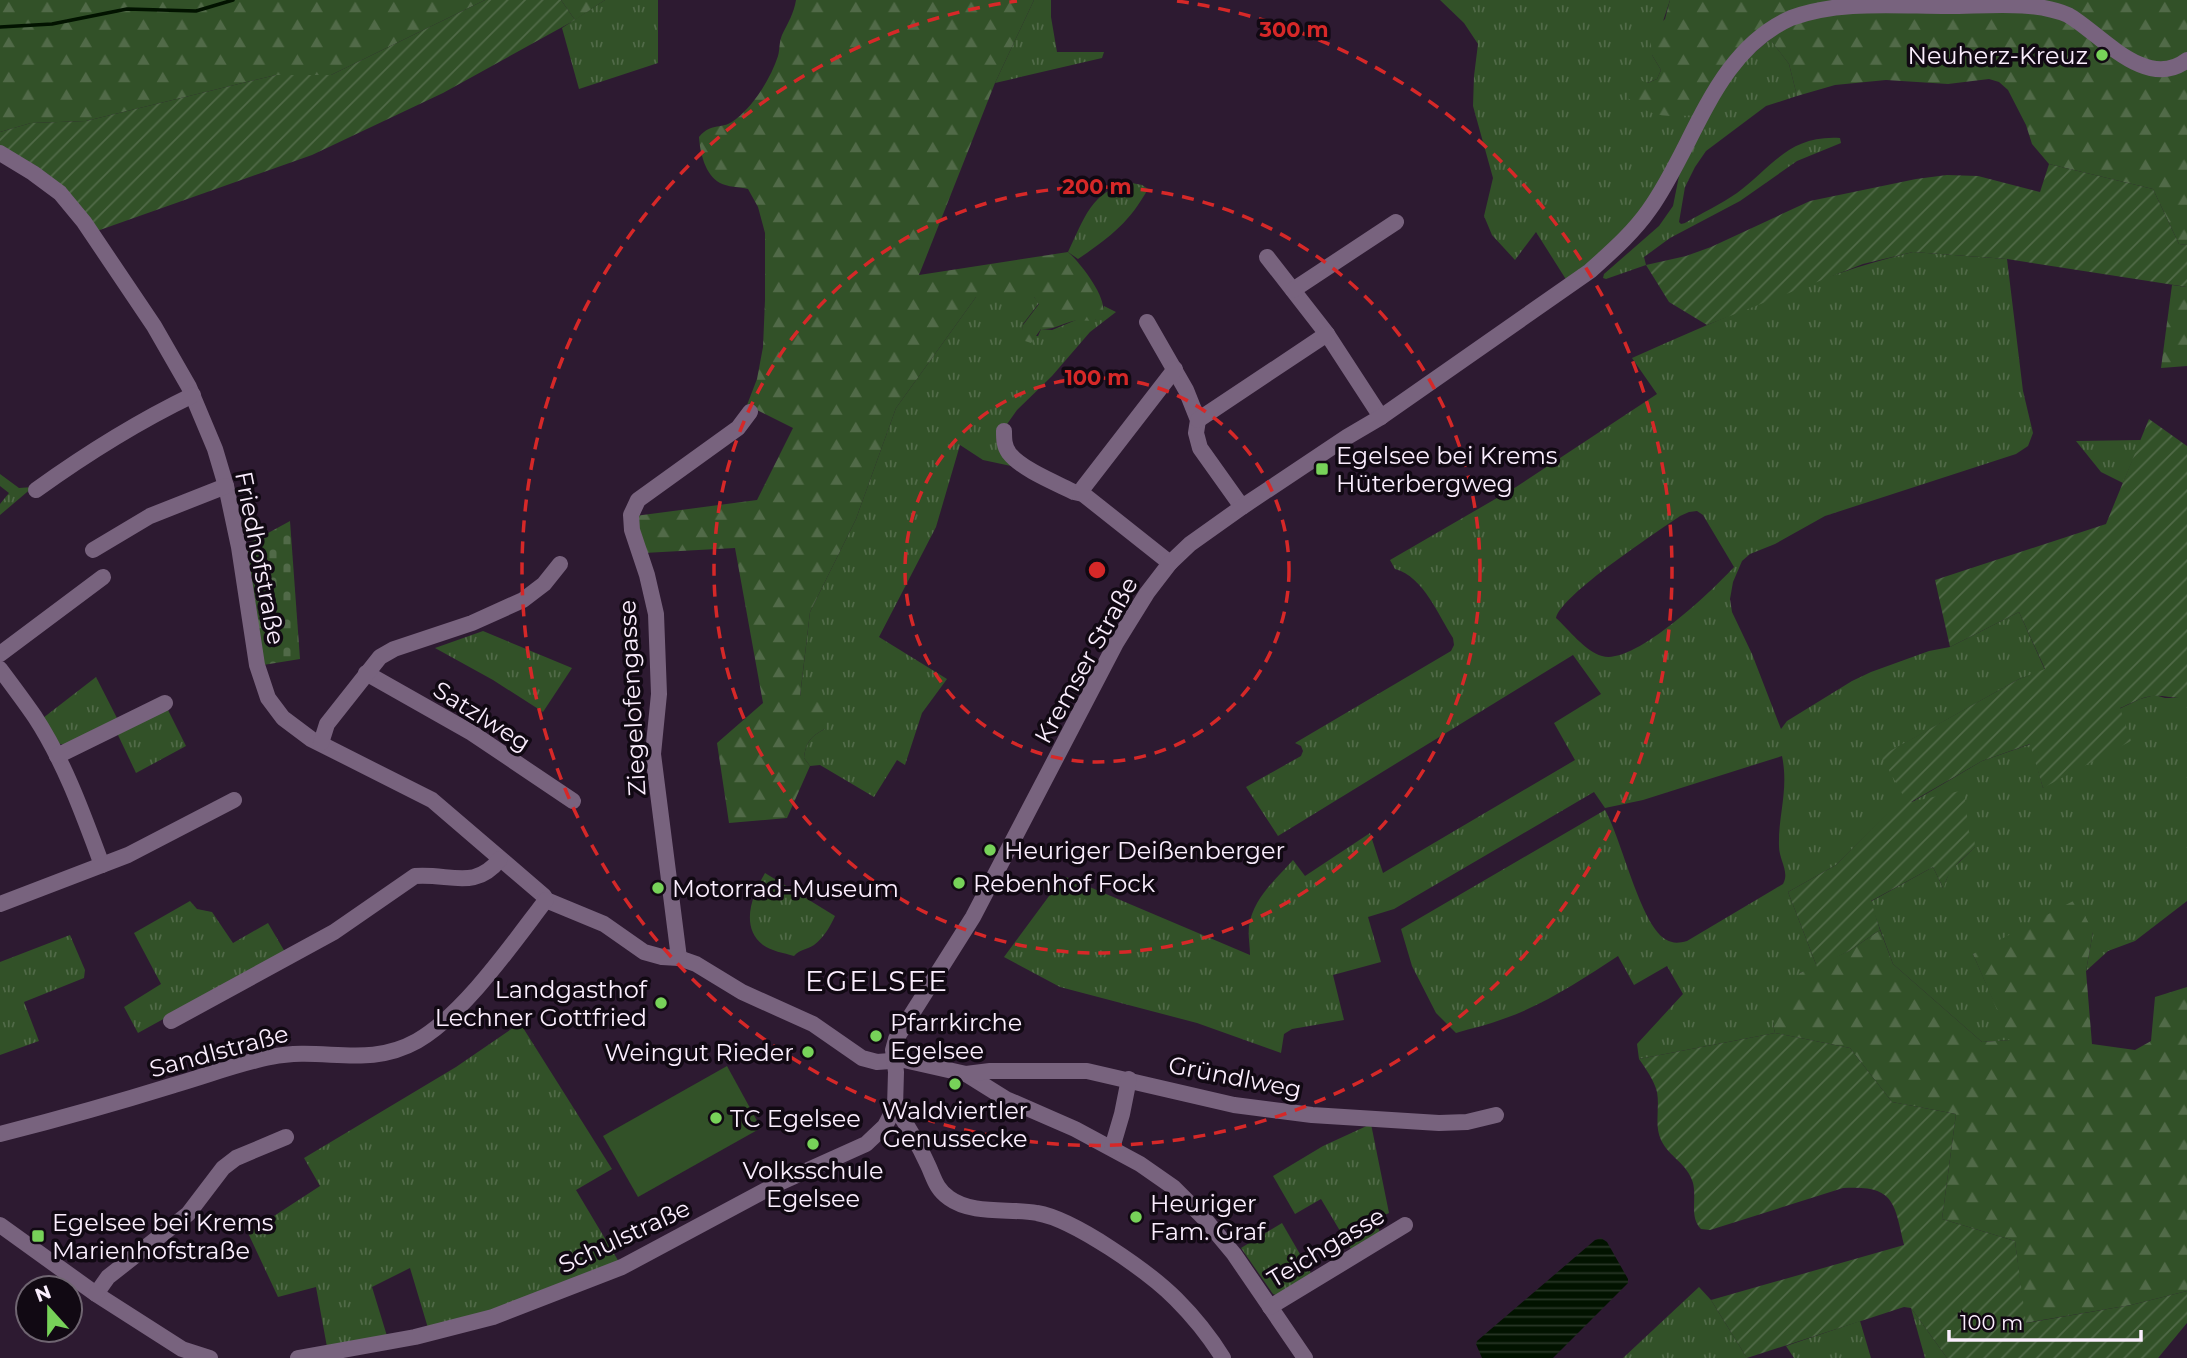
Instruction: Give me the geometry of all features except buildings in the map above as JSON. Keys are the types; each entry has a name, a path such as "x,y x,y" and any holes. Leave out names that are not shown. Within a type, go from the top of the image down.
{"street":[{"name":"Kremser Straße","path":"894,1060 896,1039 902,1026 974,917 1116,643 1147,593 1171,563 1190,544 1242,507 1381,417 1547,303 1604,258 1649,211 1685,149 1713,92 1733,63 1759,39 1790,18 1819,8 1869,4 1947,6 2021,3 2045,6 2067,15 2126,58 2146,67 2164,69 2187,60"},
{"name":"Friedhofstraße","path":"0,153 60,193 84,222 154,326 193,395 215,449 226,486 239,547 257,666 268,698 283,718 311,739 432,800 547,900"},
{"path":"1293,290 1396,222"},
{"path":"1267,257 1327,334 1381,417"},
{"path":"1147,322 1186,390 1198,420 1196,433 1200,448 1242,507"},
{"path":"1198,420 1327,334"},
{"path":"1083,494 1083,488 1175,369"},
{"path":"36,490 108,441 193,395"},
{"name":"Ziegelofengasse","path":"679,958 653,754 659,694 656,614 632,530 631,515 638,500 738,428 750,412"},
{"path":"1004,431 1004,444 1016,459 1074,492 1083,494 1171,563"},
{"path":"93,550 150,516 226,486"},
{"path":"321,743 327,724 380,657 394,649 472,623 523,600 544,584 561,564"},
{"path":"0,654 103,577"},
{"path":"0,669 36,719 57,756 79,802 102,865"},
{"name":"Satzlweg","path":"366,674 472,733 573,801"},
{"path":"57,756 165,703"},
{"path":"0,904 128,855 233,800"},
{"path":"171,1021 334,932 415,876 463,879 480,877 491,871 500,859"},
{"path":"547,900 604,924 644,953 679,958 696,964 742,992 813,1024 862,1058 877,1062 894,1060 925,1063 966,1074 1006,1099 1112,1148 1173,1187 1205,1218 1234,1254 1305,1358"},
{"name":"Sandlstraße","path":"0,1134 79,1114 270,1057 304,1052 364,1057 394,1050 418,1040 456,1010 496,965 547,900"},
{"path":"894,1060 897,1082 895,1107 923,1154 935,1186 945,1196 955,1203 975,1208 1040,1213 1064,1221 1144,1273 1175,1298 1198,1323 1223,1358"},
{"name":"Gründlweg","path":"966,1074 1087,1071 1259,1110 1438,1123 1467,1122 1496,1115"},
{"path":"1112,1148 1129,1079"},
{"name":"Schulstraße","path":"298,1358 415,1337 493,1317 622,1267 777,1184 866,1144 885,1126 895,1107"},
{"path":"96,1294 108,1277 188,1214 236,1158 286,1137"},
{"path":"0,1225 185,1354 209,1358"},
{"name":"Teichgasse","path":"1270,1307 1405,1225"}],"green space":[{"path":"0,0 485,0 331,75 276,75 86,121 31,123 0,132"},
{"path":"485,0 561,0 575,20 443,93 312,155 97,231 0,146 0,132 31,123 86,121 276,75 331,75"},
{"path":"561,0 605,0 575,20"},
{"path":"605,0 658,0 658,63 579,89 562,28"},
{"path":"796,0 1034,0 995,83 919,275 1068,252 1095,286 1103,307 1102,315 1095,320 1076,320 1054,328 1041,329 1031,343 1025,341 1021,335 1023,325 1039,304 1034,297 976,297 896,408 856,519 810,612 800,696 819,702 825,710 827,721 825,729 813,737 806,748 804,758 810,766 787,818 729,823 717,743 763,703 735,548 644,553 635,516 757,500 793,428 747,405 757,379 763,347 765,233 758,207 748,189 723,184 711,175 702,156 699,137 708,129 731,123 755,99 775,64 781,38"},
{"path":"1034,0 1051,0 1057,52 1104,52 1102,58 995,83"},
{"path":"1440,0 1670,0 1652,55 1661,70 1657,79 1647,83 1695,115 1645,207 1616,239 1567,281 1536,232 1515,260 1492,235 1484,216 1493,178 1473,106 1478,44 1464,23"},
{"path":"1670,0 2187,0 2187,245 2179,244 2153,189 2049,164 2032,144 2026,125 2008,90 1999,82 1989,79 1948,84 1886,80 1835,85 1797,96 1789,64 1762,29 1723,67 1695,115 1667,116 1644,109 1627,97 1627,87 1638,79 1647,83 1657,79 1661,70 1652,55 1650,33 1665,19"},
{"path":"1770,39 1789,64 1797,96 1766,106 1706,151 1685,187 1679,222 1685,223 1731,197 1794,147 1822,138 1840,138 1841,143 1797,161 1740,201 1670,238 1644,257 1646,265 1603,278 1604,274 1659,226 1673,206 1679,176 1719,95 1738,67"},
{"path":"2049,164 2153,189 2179,244 2187,245 2187,287 2007,259 1913,252 1863,264 1707,325 1669,302 1646,265 1711,247 1810,201 1916,179 1947,175 1978,176 2040,192"},
{"path":"1132,183 1148,189 1126,221 1078,259 1068,252 1084,218 1098,199 1118,186"},
{"path":"1913,252 2007,259 2023,391 2033,433 2028,446 2016,454 1825,516 1775,544 1750,554 1742,561 1733,582 1730,599 1732,612 1752,654 1781,729 1787,721 1852,681 1929,651 1950,647 2019,612 2045,670 2019,679 1882,756 1905,797 1836,865 1788,892 1817,967 1800,973 1773,1024 1775,1033 1639,1059 1637,1044 1683,994 1667,966 1634,985 1618,956 1533,1007 1456,1033 1436,1013 1412,966 1401,929 1605,810 1647,916 1665,939 1679,943 1687,941 1783,884 1785,870 1779,851 1784,791 1782,756 1643,800 1605,808 1594,792 1394,909 1368,917 1381,962 1333,975 1344,1020 1292,1029 1284,1034 1281,1053 1197,1023 1060,987 1004,957 1066,877 1250,955 1249,926 1255,907 1266,890 1293,860 1305,876 1370,833 1383,873 1575,760 1554,723 1601,694 1573,655 1278,836 1246,787 1301,756 1301,746 1295,743 1451,651 1453,638 1429,598 1414,580 1395,569 1390,560 1516,487 1657,394 1632,358 1805,285","holes":["1697,511 1703,515 1734,567 1672,624 1633,650 1616,656 1602,656 1583,645 1556,618 1562,607 1575,594 1632,549 1680,516"]},
{"path":"2172,285 2187,287 2187,366 2161,368"},
{"path":"976,297 1034,297 1039,303 1023,324 1022,335 1038,336 1041,329 1052,330 1076,320 1095,320 1101,315 1104,306 1116,312 1090,332 1052,376 1017,410 1000,434 1020,468 983,460 960,445 936,527 879,637 947,679 922,713 905,765 897,760 874,797 820,765 810,766 804,758 810,740 825,729 800,697 810,612 856,519 896,408"},
{"path":"2149,419 2187,446 2187,698 2152,696 2120,708 2131,741 2043,788 2030,744 1982,761 1911,802 1964,790 1969,832 1974,836 1975,847 1951,871 1944,890 1933,867 1871,901 1880,930 1849,951 1817,967 1788,892 1836,865 1904,797 1881,756 2019,679 2045,669 2019,612 1950,647 1935,580 2106,524"},
{"path":"2141,440 2123,483 2101,472 2076,441"},
{"path":"0,474 19,488 33,487 0,515 0,504 9,493 0,486"},
{"path":"290,521 300,659 263,665 246,545"},
{"path":"483,631 572,668 543,712 435,648"},
{"path":"96,677 118,720 64,745 57,743 43,718"},
{"path":"2155,695 2187,698 2187,901 2135,941 2108,951 2086,971 2093,932 1973,954 2011,1040 1982,1042 1893,964 1870,902 1933,867 1943,888 1950,871 1975,847 1909,804 1982,761 2031,744 2043,788 2119,709"},
{"path":"167,708 186,746 136,773 117,733"},
{"path":"765,873 835,916 818,942 794,956 766,947 752,929 750,910"},
{"path":"2077,899 2093,932 2086,971 2092,1044 2135,1050 2151,1041 2155,997 2187,987 2187,1291 2131,1305 2025,1323 2015,1241 1942,1219 1956,1114 1892,1102 1850,1048 1775,1033 1773,1024 1789,985 1800,973 1849,951 1880,930 1893,964 1982,1042 2010,1040 1973,954"},
{"path":"190,901 197,909 212,912 233,943 268,923 285,952 138,1033 124,1007 161,984 134,933"},
{"path":"70,935 85,970 84,978 24,1002 39,1041 0,1055 0,962"},
{"path":"520,1023 612,1169 576,1190 619,1262 491,1313 428,1328 410,1268 372,1287 387,1336 327,1347 316,1287 278,1297 248,1233 320,1186 304,1158 456,1067"},
{"path":"1775,1033 1850,1048 1892,1102 1956,1114 1942,1219 2015,1241 2026,1323 2131,1305 2187,1291 2187,1323 2158,1358 1947,1358 1911,1308 1904,1307 1747,1358 1711,1300 1904,1245 1894,1207 1882,1193 1873,1189 1843,1188 1710,1230 1701,1229 1697,1224 1691,1176 1661,1140 1657,1092 1639,1059"},
{"path":"727,1066 761,1128 638,1197 603,1136"},
{"path":"1371,1124 1389,1213 1376,1219 1380,1233 1352,1251 1321,1199 1295,1214 1273,1176 1323,1146"},
{"path":"1282,1223 1312,1275 1278,1296 1273,1294 1241,1248"},
{"path":"1699,1287 1711,1300 1747,1358 1623,1358"},
{"path":"1911,1308 1947,1358 1925,1358"},
{"path":"1860,1321 1871,1358 1794,1358 1786,1346"}],"shaded area":[{"path":"1601,1238 1607,1242 1628,1283 1553,1358 1482,1358 1477,1341 1595,1240"}],"waterway":[{"path":"0,27 52,24 127,9 196,11 233,0"}],"place":[{"name":"Neuherz-Kreuz","path":"2102,55"},
{"name":"Egelsee bei Krems Hüterbergweg","path":"1322,469"},
{"name":"Heuriger Deißenberger","path":"990,850"},
{"name":"Rebenhof Fock","path":"959,883"},
{"name":"Motorrad-Museum","path":"658,888"},
{"name":"Landgasthof Lechner Gottfried","path":"661,1003"},
{"name":"Pfarrkirche Egelsee","path":"876,1036"},
{"name":"Weingut Rieder","path":"808,1052"},
{"name":"Waldviertler Genussecke","path":"955,1084"},
{"name":"TC Egelsee","path":"716,1118"},
{"name":"Volksschule Egelsee","path":"813,1144"},
{"name":"Heuriger Fam. Graf","path":"1136,1217"},
{"name":"Egelsee bei Krems Marienhofstraße","path":"38,1236"}],"district":[{"name":"EGELSEE","path":"877,981"}]}
